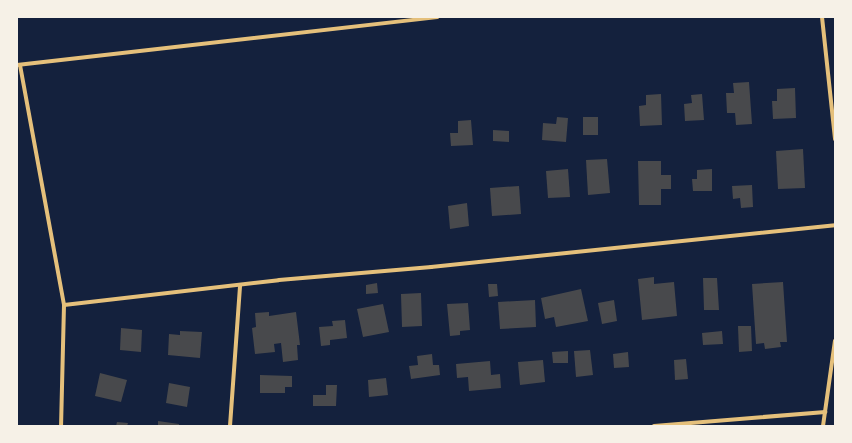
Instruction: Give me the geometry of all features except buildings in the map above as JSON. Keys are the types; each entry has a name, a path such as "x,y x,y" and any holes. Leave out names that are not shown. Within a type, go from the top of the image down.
{"street":[{"path":"61,426 64,305 19,65 437,17"},
{"path":"822,17 835,139"},
{"path":"64,305 240,285 835,225"},
{"path":"230,426 240,285"},
{"path":"823,426 835,341"},
{"path":"654,426 825,412"}]}
